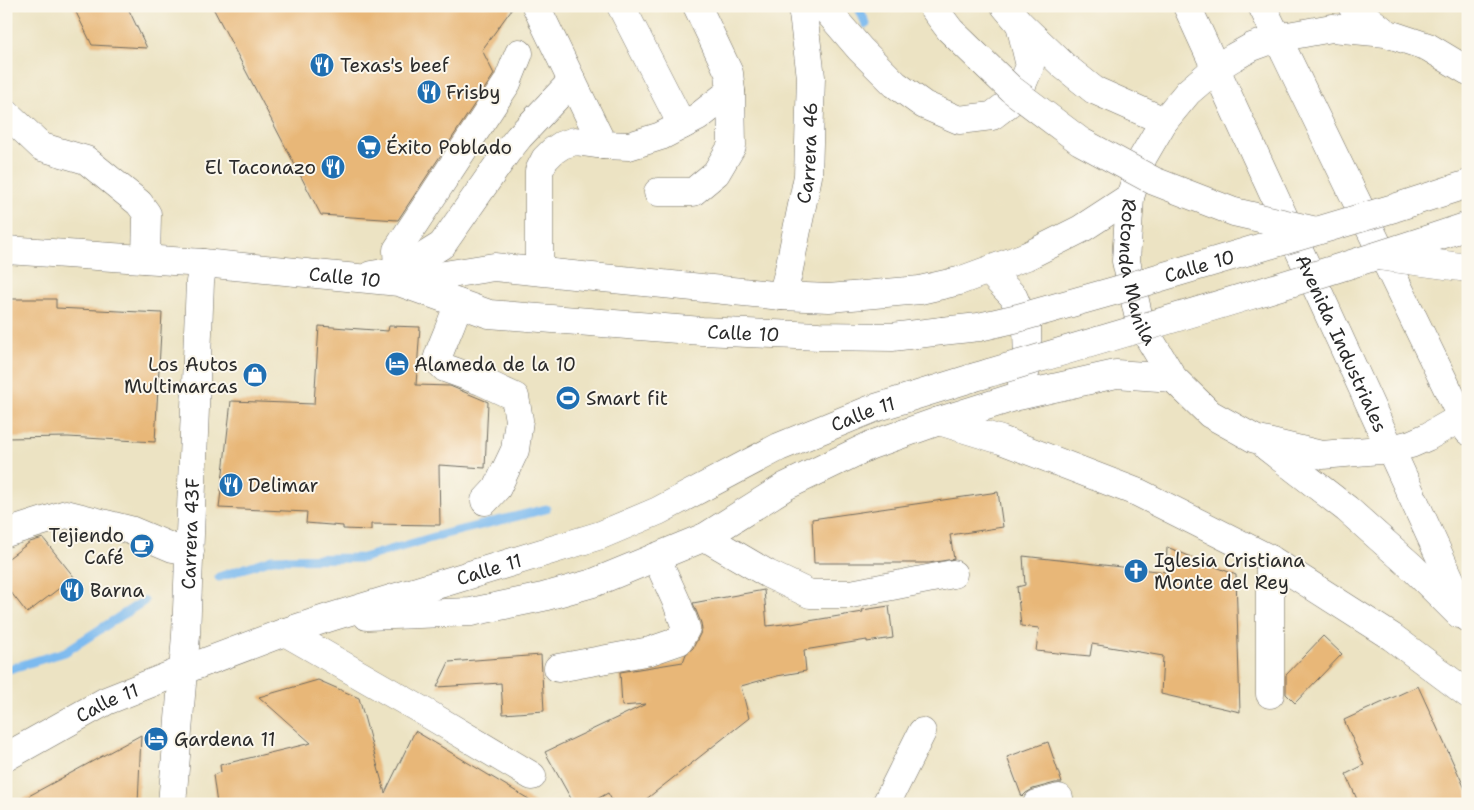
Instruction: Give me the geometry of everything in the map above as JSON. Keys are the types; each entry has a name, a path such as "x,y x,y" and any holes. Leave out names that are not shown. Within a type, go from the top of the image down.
{"main road":[{"path":"536,6 603,145"},
{"path":"621,6 682,125"},
{"path":"658,192 693,192 716,173 732,146 729,73 697,6"},
{"name":"Carrera 46","path":"782,296 808,176 811,77 802,6"},
{"path":"823,6 860,50 895,84 924,105 959,120 992,116 1017,97 1030,66 1012,15"},
{"path":"932,6 950,30 1011,89 1080,141 1154,181 1225,209 1318,232"},
{"name":"Avenida Industriales","path":"1187,6 1468,618"},
{"path":"1262,6 1466,420"},
{"path":"1352,6 1386,33"},
{"path":"1012,15 1064,66 1094,90 1164,121"},
{"name":"Rotonda Manila","path":"1466,420 1411,444 1391,449 1322,456 1256,439 1210,414 1173,378 1140,323 1126,261 1130,197 1143,157 1164,121 1188,92 1216,68 1234,57 1252,47 1277,38 1332,28 1386,33 1428,47 1467,70"},
{"path":"399,276 398,250 507,84 518,52"},
{"path":"399,276 402,270 442,245 518,137 572,81"},
{"path":"538,271 539,171 545,159 553,151 575,140 603,145 629,146 661,136 698,117 731,91"},
{"path":"6,113 42,147 86,160 139,203 147,214 146,259"},
{"name":"Calle 10","path":"6,250 203,263 352,278 399,276 458,303 488,314 702,331 882,337 979,327 1018,318 1318,232 1468,184"},
{"path":"399,276 494,267 782,296 828,298 920,290 959,281 1027,256 1081,229 1130,197"},
{"path":"1378,256 1468,226"},
{"path":"1378,256 1468,268"},
{"name":"Calle 11","path":"6,757 106,701 285,632 601,535 658,510 779,448 872,409 1378,256"},
{"name":"Carrera 43F","path":"172,804 184,670 200,282 203,263"},
{"path":"989,271 1013,296 1027,328 1028,363 1018,396"},
{"path":"458,303 454,318 442,342 437,360 445,368 482,381 515,397 519,420 515,450 497,488 485,501"},
{"path":"331,617 471,612 543,597 593,583 705,537 786,486 871,445 1018,396 1116,374 1173,378"},
{"path":"939,421 1001,440 1139,493 1270,559 1392,637 1468,694"},
{"path":"1256,439 1347,508 1411,566 1468,622"},
{"path":"6,533 66,514 130,530 173,548 190,551"},
{"path":"705,537 768,574 810,594 851,594 953,574"},
{"path":"558,668 650,652 679,641 686,628 656,557"},
{"path":"1270,559 1270,694"},
{"path":"285,632 532,776"},
{"path":"886,804 922,732"}],"building":[{"path":"73,6 127,6 147,48 92,45"},
{"name":"Éxito Poblado","path":"212,6 514,6 482,50 494,74 493,76 398,220 321,215"},
{"path":"6,299 56,299 56,308 162,313 155,442 68,437 6,438"},
{"path":"319,326 388,331 389,326 420,327 416,385 450,386 488,402 485,468 439,465 440,525 371,524 371,530 343,529 343,526 306,523 307,512 219,508 231,401 314,404"},
{"path":"998,492 1003,527 950,535 954,559 929,563 814,563 812,519"},
{"path":"43,538 74,577 27,613 6,586 6,560 30,542"},
{"path":"1167,547 1236,575 1240,712 1161,694 1163,656 1092,644 1090,656 1036,651 1039,628 1021,626 1017,587 1025,585 1023,556 1166,572"},
{"path":"764,590 767,626 791,624 889,606 893,638 804,650 806,671 777,676 741,686 749,718 640,804 614,804 608,793 588,804 574,804 545,752 646,704 622,706 620,672 683,662 686,654 693,648 702,630 693,603"},
{"path":"1323,636 1342,654 1295,703 1286,694 1286,675"},
{"path":"541,655 544,711 503,714 501,683 437,687 449,662"},
{"path":"318,680 359,698 385,793 415,731 537,804 217,804 213,775 221,772 220,765 311,743 259,697"},
{"path":"1418,686 1468,795 1468,804 1359,804 1346,774 1364,765 1344,720"},
{"path":"141,735 138,804 14,804"},
{"path":"1048,742 1062,783 1033,789 1022,797 1007,757"}],"waterway":[{"path":"858,6 866,24"},
{"path":"219,577 272,559 363,558 441,535 546,509"},
{"path":"6,670 65,652 144,601"}],"place":[{"name":"Texas's beef","path":"322,65"},
{"name":"Frisby","path":"429,92"},
{"name":"Éxito Poblado","path":"369,147"},
{"name":"El Taconazo","path":"333,167"},
{"name":"Alameda de la 10","path":"397,364"},
{"name":"Los Autos Multimarcas","path":"255,375"},
{"name":"Smart fit","path":"568,398"},
{"name":"Delimar","path":"231,485"},
{"name":"Tejiendo Café","path":"142,546"},
{"name":"Iglesia Cristiana Monte del Rey","path":"1136,571"},
{"name":"Barna","path":"72,590"},
{"name":"Gardena 11","path":"156,739"}]}
